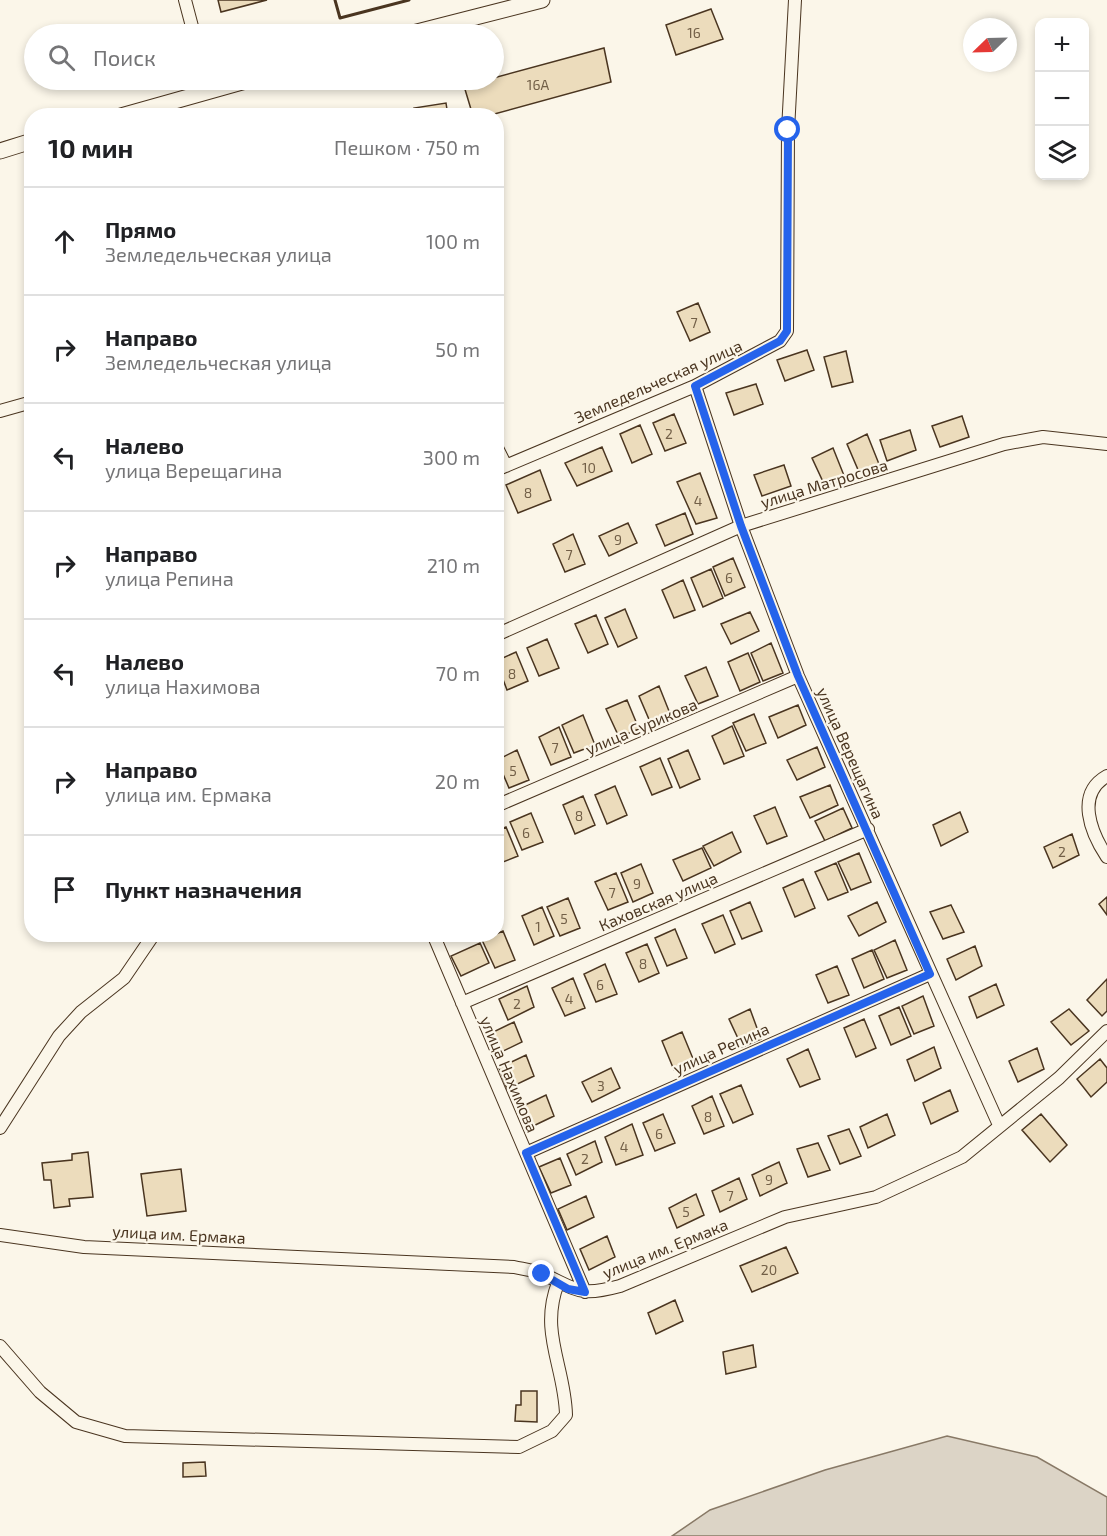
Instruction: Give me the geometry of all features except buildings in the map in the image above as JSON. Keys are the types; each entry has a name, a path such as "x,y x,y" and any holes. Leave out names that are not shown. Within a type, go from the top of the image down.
{"street":[{"path":"185,0 191,24"},
{"path":"448,24 542,0"},
{"name":"Земледельческая улица","path":"504,467 695,386 780,341 787,331 788,130 795,0"},
{"path":"143,108 193,90"},
{"path":"0,151 24,144"},
{"name":"улица Верещагина","path":"695,386 741,526 798,676 999,1125"},
{"path":"0,411 24,404"},
{"name":"улица Матросова","path":"504,631 741,526 1004,444 1043,437 1107,444"},
{"name":"улица Сурикова","path":"504,803 798,676"},
{"path":"1107,776 1093,788 1088,807 1090,826 1107,857"},
{"name":"Каховская улица","path":"462,1003 868,829"},
{"path":"0,1128 59,1036 81,1012 124,978 149,942"},
{"name":"улица Нахимова","path":"436,942 585,1292"},
{"name":"улица Репина","path":"526,1153 930,974"},
{"name":"улица им. Ермака","path":"0,1235 84,1246 514,1267 542,1274 558,1283 585,1292 620,1286 785,1217 876,1197 962,1157 1059,1078 1107,1031"},
{"path":"0,1346 40,1392 76,1422 125,1437 519,1447 552,1431 566,1415 549,1319 551,1302 558,1283"}],"shaded area":[{"path":"947,1436 1037,1457 1107,1497 1107,1536 672,1536 710,1510 825,1470"}],"wall":[{"path":"335,0 340,18 409,0"}],"route":[{"path":"542,1274 568,1289 585,1292 526,1153 930,974 868,829 798,676 741,526 695,386 738,366 780,341 787,331 788,130"}]}
